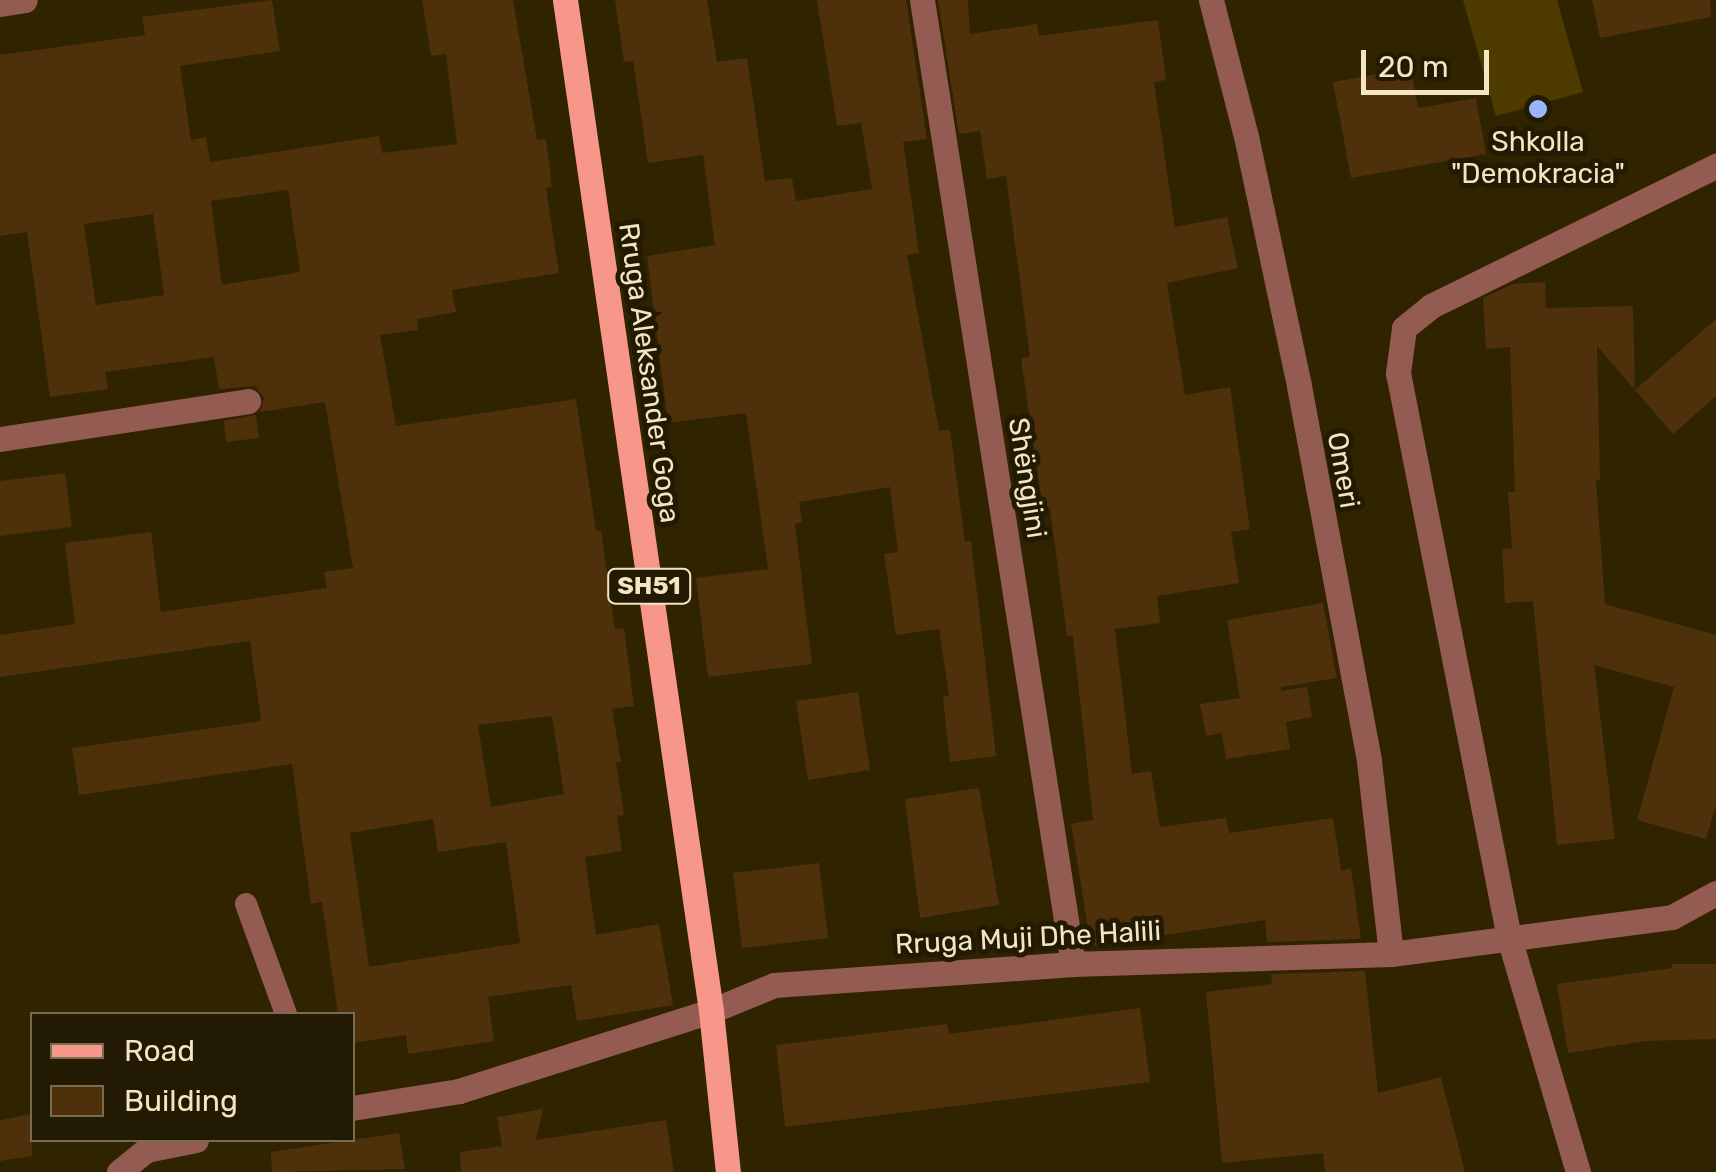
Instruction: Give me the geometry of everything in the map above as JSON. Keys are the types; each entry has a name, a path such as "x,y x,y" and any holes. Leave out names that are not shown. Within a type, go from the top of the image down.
{"main road":[{"name":"Rruga Aleksander Goga","path":"564,0 711,1011 728,1172"}],"street":[{"path":"0,4 25,0"},
{"name":"Shëngjini","path":"922,0 1074,964"},
{"name":"Omeri","path":"1210,0 1246,136 1299,386 1369,761 1391,954"},
{"path":"1578,1172 1508,938 1398,372 1404,328 1431,306 1716,166"},
{"path":"0,439 248,401"},
{"name":"Rruga Muji Dhe Halili","path":"355,1108 459,1091 711,1011 774,985 1074,964 1391,954 1672,917 1716,893"},
{"path":"119,1172 146,1150 186,1142"}],"lane":[{"path":"246,904 285,1012"}],"shaded area":[{"path":"1463,0 1557,0 1583,92 1496,116"}],"building":[{"path":"272,0 280,51 180,66 191,140 206,137 210,162 379,136 382,153 457,144 446,54 431,56 422,0 513,0 537,140 546,139 552,187 546,188 559,273 452,290 456,312 417,319 418,330 380,335 396,426 576,399 596,531 601,531 615,629 624,628 634,706 612,709 621,762 616,762 624,815 617,816 622,851 585,857 596,935 659,924 673,1005 577,1021 571,985 488,997 494,1041 408,1054 406,1035 355,1043 355,1012 338,1012 322,902 311,904 292,764 79,795 72,748 261,721 250,641 0,677 0,635 75,624 65,543 151,532 161,612 327,588 324,572 353,568 325,402 260,412 264,398 255,386 219,389 214,357 105,372 108,389 50,397 27,232 0,236 0,55 145,35 142,17","holes":["288,190 300,272 222,285 211,201","153,214 164,295 96,305 84,224","552,716 564,794 491,807 478,725","433,819 438,852 506,842 520,943 369,967 350,833"]},
{"path":"615,0 707,0 717,62 747,58 765,181 792,178 796,201 872,189 861,123 837,126 817,0 906,0 927,139 903,142 919,253 907,255 939,431 950,430 965,542 971,541 996,756 950,762 943,697 949,696 939,629 896,635 884,554 898,552 890,487 799,502 802,522 795,524 812,664 708,677 696,578 768,569 746,413 668,423 647,256 715,245 703,155 648,163 633,61 624,62"},
{"path":"938,0 968,0 970,34 1037,24 1039,36 1158,20 1166,80 1154,82 1175,227 1227,217 1238,268 1167,283 1185,395 1230,387 1250,529 1231,532 1239,583 1157,596 1160,623 1115,629 1132,774 1151,771 1160,827 1226,818 1229,833 1333,818 1341,871 1351,868 1361,939 1267,942 1265,920 1091,946 1071,824 1093,820 1073,636 1067,636 1050,509 1043,510 1021,358 1030,357 1006,176 987,179 980,131 959,134"},
{"path":"1592,0 1710,0 1711,17 1600,38"},
{"path":"1411,68 1418,108 1476,98 1486,154 1351,178 1333,82"},
{"path":"1545,282 1546,308 1633,306 1635,390 1597,346 1600,480 1596,480 1605,604 1716,635 1716,805 1706,839 1637,820 1674,687 1594,665 1615,839 1557,845 1533,601 1505,603 1502,549 1512,548 1508,492 1515,492 1510,347 1486,349 1483,298 1513,284"},
{"path":"1716,319 1716,396 1673,434 1635,390"},
{"path":"256,415 259,438 226,442 224,421"},
{"path":"65,473 72,527 0,536 0,481"},
{"path":"1323,603 1337,678 1281,687 1281,691 1307,687 1312,717 1286,722 1290,749 1226,759 1222,733 1206,736 1200,704 1240,698 1227,620"},
{"path":"858,692 870,770 808,780 796,701"},
{"path":"979,788 999,905 920,918 905,799"},
{"path":"819,863 828,938 742,948 733,873"},
{"path":"1672,964 1716,964 1716,1039 1646,1041 1568,1053 1557,984 1672,968"},
{"path":"1365,971 1378,1093 1441,1077 1465,1172 1325,1172 1323,1153 1222,1163 1206,992 1272,984 1271,974"},
{"path":"1140,1008 1150,1082 785,1127 776,1045 947,1024 949,1034"},
{"path":"543,1109 536,1140 666,1120 674,1172 461,1172 460,1152 502,1146 497,1117"},
{"path":"30,1114 32,1156 0,1161 0,1120"},
{"path":"399,1133 405,1169 272,1172 271,1152"}],"place":[{"name":"Shkolla \"Demokracia\"","path":"1538,109"}]}
